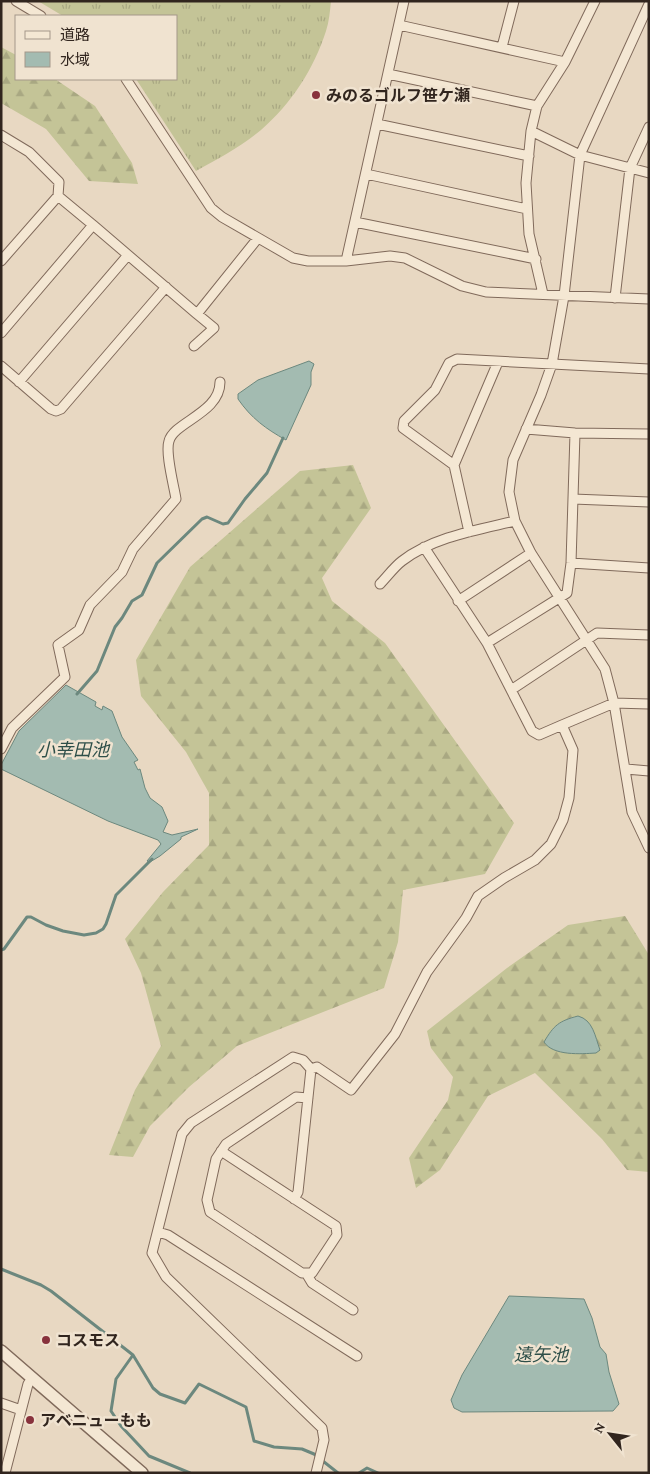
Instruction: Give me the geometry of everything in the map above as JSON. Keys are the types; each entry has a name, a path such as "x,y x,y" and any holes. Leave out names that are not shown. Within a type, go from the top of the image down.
{"street":[{"path":"16,1 39,15"},
{"path":"346,261 404,1"},
{"path":"502,47 514,1"},
{"path":"543,294 529,234 526,183 531,131 537,106 565,62 595,1"},
{"path":"649,4 580,155 564,296 552,364 542,396 513,460 509,492 515,521 531,553 605,669 614,703 632,812 649,848"},
{"path":"399,25 565,62"},
{"path":"388,74 537,106"},
{"path":"127,80 211,208 222,217 293,258 308,262 346,261 390,256 405,258 462,286 486,292 649,299"},
{"path":"377,124 528,156"},
{"path":"615,298 630,168 649,127"},
{"path":"531,131 580,155 649,173"},
{"path":"1,135 29,152 59,182 58,196 1,261"},
{"path":"366,174 528,209"},
{"path":"58,196 214,328 194,346"},
{"path":"355,222 536,259"},
{"path":"1,333 93,226"},
{"path":"197,314 258,238"},
{"path":"19,382 128,255"},
{"path":"1,366 51,409 56,411 62,409 166,287"},
{"path":"454,465 403,428 404,421 436,390 450,363 457,359 649,369"},
{"path":"469,532 454,465 498,362"},
{"path":"1,749 12,728 65,677 58,646 79,630 90,605 122,572 134,548 176,499 168,454 168,441 178,430 206,410 220,389 220,382"},
{"path":"526,429 575,433 649,434"},
{"path":"487,643 566,593 571,564 575,433"},
{"path":"573,499 649,502"},
{"path":"380,584 400,562 424,547 469,532 515,521"},
{"path":"424,547 487,643 532,731 539,735 614,703 649,704"},
{"path":"458,601 531,553"},
{"path":"571,564 649,568"},
{"path":"511,690 597,633 649,635"},
{"path":"312,1069 318,1067 351,1090 395,1034 427,972 466,918 478,896 535,860 551,844 563,820 569,798 573,750 562,725"},
{"path":"626,769 649,771"},
{"path":"312,1069 303,1060 293,1057 191,1123 182,1134 152,1253 166,1278 322,1428 324,1440 316,1473"},
{"path":"294,1199 298,1192 312,1069"},
{"path":"221,1151 336,1226 337,1235 312,1273 302,1273 210,1212 207,1200 216,1159 221,1151 226,1144 296,1097 308,1098"},
{"path":"158,1232 168,1235 357,1356"},
{"path":"306,1273 312,1283 353,1310"},
{"path":"1,1351 142,1473"},
{"path":"4,1473 28,1384 32,1378"},
{"path":"1,1403 21,1410"}],"green space":[{"name":"みのるゴルフ笹ケ瀬","path":"38,1 331,1 328,24 321,45 308,72 292,97 272,120 254,136 196,171 137,80 178,80 178,15 61,15"},
{"path":"1,47 15,54 15,80 56,80 95,106 132,163 138,184 89,181 46,129 1,103"},
{"path":"353,465 371,508 322,578 332,601 385,643 514,823 485,874 403,890 398,942 384,988 237,1046 189,1087 150,1126 133,1157 109,1155 135,1090 161,1046 141,973 125,939 163,892 209,845 209,793 186,752 141,696 136,660 190,567 300,471"},
{"path":"625,916 649,955 649,1172 627,1170 602,1139 535,1073 488,1096 440,1170 416,1188 409,1158 448,1100 453,1077 431,1048 427,1031 507,968 568,925"}],"water":[{"path":"309,361 314,364 311,372 311,385 286,440 265,427 254,417 238,399 238,394 258,380"},
{"name":"小幸田池","path":"66,685 96,702 95,706 102,710 103,706 112,711 122,737 138,760 134,762 138,770 140,769 150,798 162,807 168,821 163,832 172,835 198,829 181,837 160,856 150,862 147,861 161,844 158,840 108,821 1,769 1,765 19,731"},
{"path":"578,1016 590,1025 600,1050 596,1053 583,1054 560,1052 548,1047 544,1042 551,1031 558,1024"},
{"name":"遠矢池","path":"509,1296 584,1299 592,1318 600,1347 606,1354 609,1372 619,1404 613,1411 462,1412 454,1408 451,1400 462,1375"}],"waterway":[{"path":"77,694 97,671 115,627 132,601 142,595 157,563 202,519 207,517 223,524 228,523 267,473 283,438"},
{"path":"1,950 4,949 27,917 63,931 84,935 96,933 103,929 116,895 152,859"},
{"path":"1,1269 51,1291 133,1355 153,1388 160,1394 185,1403 199,1384 246,1407 254,1441 274,1447 302,1449 314,1454 338,1473"},
{"path":"133,1355 116,1379 111,1411 121,1426 149,1456 190,1473"},
{"path":"359,1473 367,1468 378,1473"}],"place":[{"name":"みのるゴルフ笹ケ瀬","path":"316,95"},
{"name":"コスモス","path":"46,1340"},
{"name":"アベニューもも","path":"30,1420"}]}
